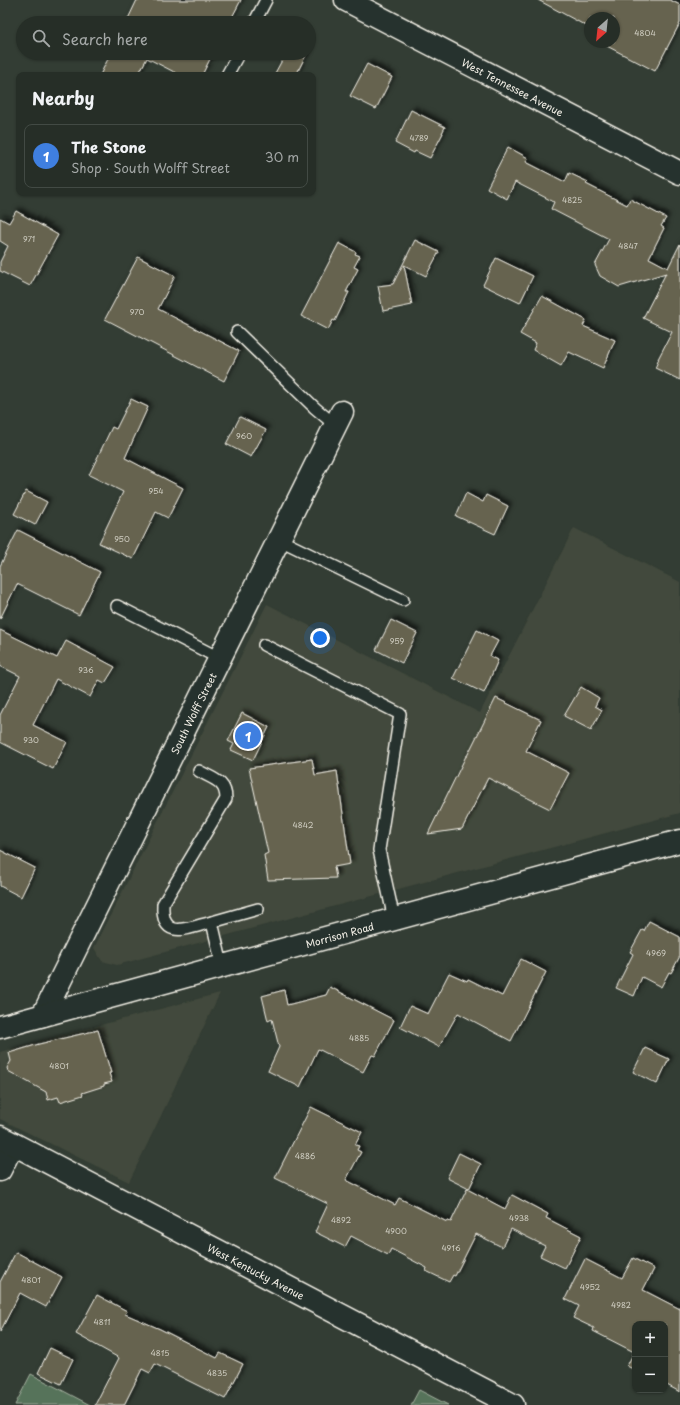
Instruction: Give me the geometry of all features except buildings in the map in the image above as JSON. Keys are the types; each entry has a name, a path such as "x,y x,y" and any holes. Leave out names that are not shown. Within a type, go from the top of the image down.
{"street":[{"name":"West Tennessee Avenue","path":"346,0 680,174"},
{"name":"South Wolff Street","path":"43,1015 338,418"},
{"name":"Morrison Road","path":"0,1027 222,965 680,841"},
{"path":"0,1170 7,1140"},
{"name":"West Kentucky Avenue","path":"7,1140 513,1405"}],"lane":[{"path":"258,16 266,0"},
{"path":"228,72 234,60"},
{"path":"237,332 315,408 338,418"},
{"path":"278,539 403,600"},
{"path":"117,606 219,658"},
{"path":"264,646 400,714 379,850 394,919"},
{"path":"199,771 223,784 226,791 226,799 163,904 162,915 165,922 171,928 179,931 258,909"},
{"path":"212,922 222,965"}],"shaded area":[{"path":"574,528 680,582 680,813 117,965 102,961 94,948 267,604 480,713"},
{"path":"220,993 129,1182 0,1119 0,1052"}],"green space":[{"path":"31,1374 90,1405 15,1405"},
{"path":"419,1390 448,1405 411,1405"}],"place":[{"name":"The Stone","path":"248,736"}]}
